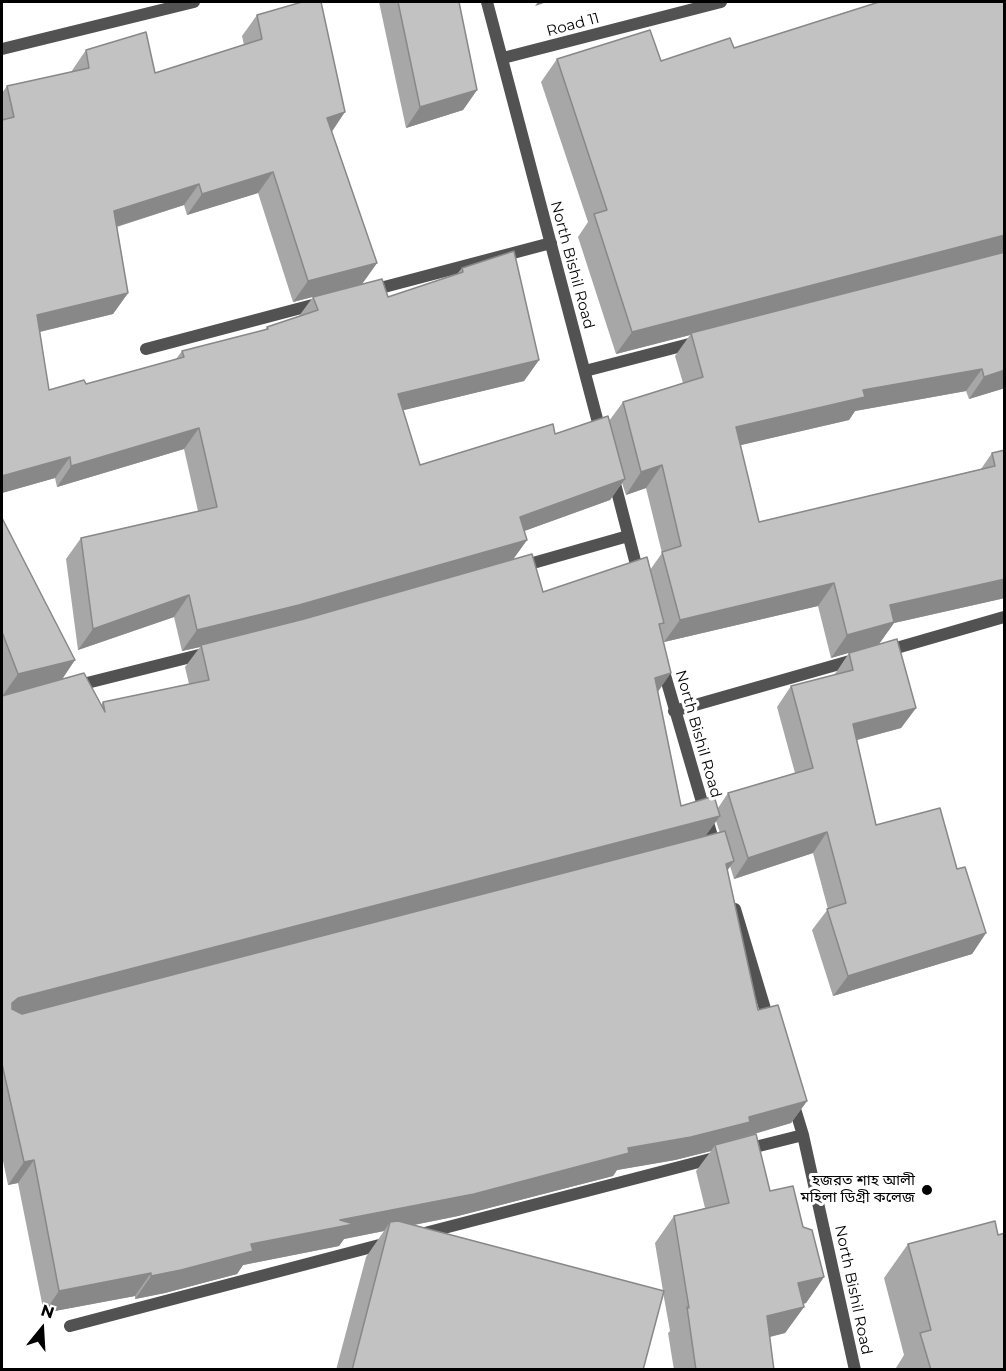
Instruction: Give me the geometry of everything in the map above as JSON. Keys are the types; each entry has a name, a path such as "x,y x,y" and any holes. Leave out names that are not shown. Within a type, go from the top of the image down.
{"street":[{"path":"2,50 194,2"},
{"name":"North Bishil Road","path":"487,2 642,591"},
{"name":"Road 11","path":"502,58 721,2"},
{"path":"354,294 550,243"},
{"path":"146,349 331,301"},
{"path":"585,371 709,339"},
{"path":"503,572 628,536"},
{"path":"674,711 1005,617"},
{"path":"58,690 218,651"},
{"name":"North Bishil Road","path":"660,656 709,846 722,866"},
{"path":"732,900 772,1034"},
{"name":"North Bishil Road","path":"789,1090 803,1135 855,1370"},
{"path":"70,1326 803,1135"}],"building":[{"path":"302,2 321,2 345,112 327,118 377,263 308,281 273,172 202,194 199,184 114,211 128,293 37,315 49,390 84,380 86,384 184,357 182,351 268,329 267,327 318,310 313,297 382,279 388,297 463,272 462,268 514,251 539,360 398,394 420,465 553,424 555,434 608,416 625,479 520,517 527,540 299,605 197,630 189,595 93,629 81,538 217,507 199,428 71,466 70,457 2,476 2,120 14,117 7,86 89,68 86,50 146,32 155,73 262,39 257,15"},
{"path":"398,2 459,2 477,90 420,107"},
{"path":"879,2 1005,2 1005,235 632,332 594,214 607,210 557,59 650,30 661,61 730,38 734,48"},
{"path":"1005,252 1005,370 984,377 982,369 863,390 865,397 736,427 759,522 995,466 992,453 1005,450 1005,579 890,605 894,622 847,635 834,583 680,620 662,552 681,546 662,465 641,472 623,402 703,377 691,333"},
{"path":"2,518 75,660 18,674 2,632"},
{"path":"532,554 543,592 647,557 664,623 659,624 671,673 655,678 681,806 714,796 720,816 18,998 12,1003 12,1009 22,1014 725,831 734,861 726,864 758,1010 778,1005 807,1101 749,1117 750,1122 691,1137 628,1148 629,1153 474,1194 340,1220 354,1224 251,1244 253,1251 181,1270 151,1276 151,1273 59,1291 34,1160 24,1162 2,1064 2,696 84,673 105,712 103,702 209,680 201,645 304,619"},
{"path":"897,639 916,708 853,724 876,825 940,808 957,869 965,867 986,933 848,976 827,909 846,903 827,832 748,858 728,793 813,768 791,686 853,670 849,653"},
{"path":"756,1134 770,1191 793,1186 803,1227 812,1230 824,1277 798,1283 804,1307 767,1316 774,1370 696,1370 687,1307 689,1308 674,1216 729,1203 715,1145"},
{"path":"398,1221 664,1291 643,1370 352,1370 390,1222"},
{"path":"995,1221 998,1235 1005,1233 1005,1370 931,1370 920,1333 931,1330 908,1244"}],"place":[{"name":"হজরত শাহ আলী মহিলা ডিগ্রী কলেজ","path":"927,1190"}]}
